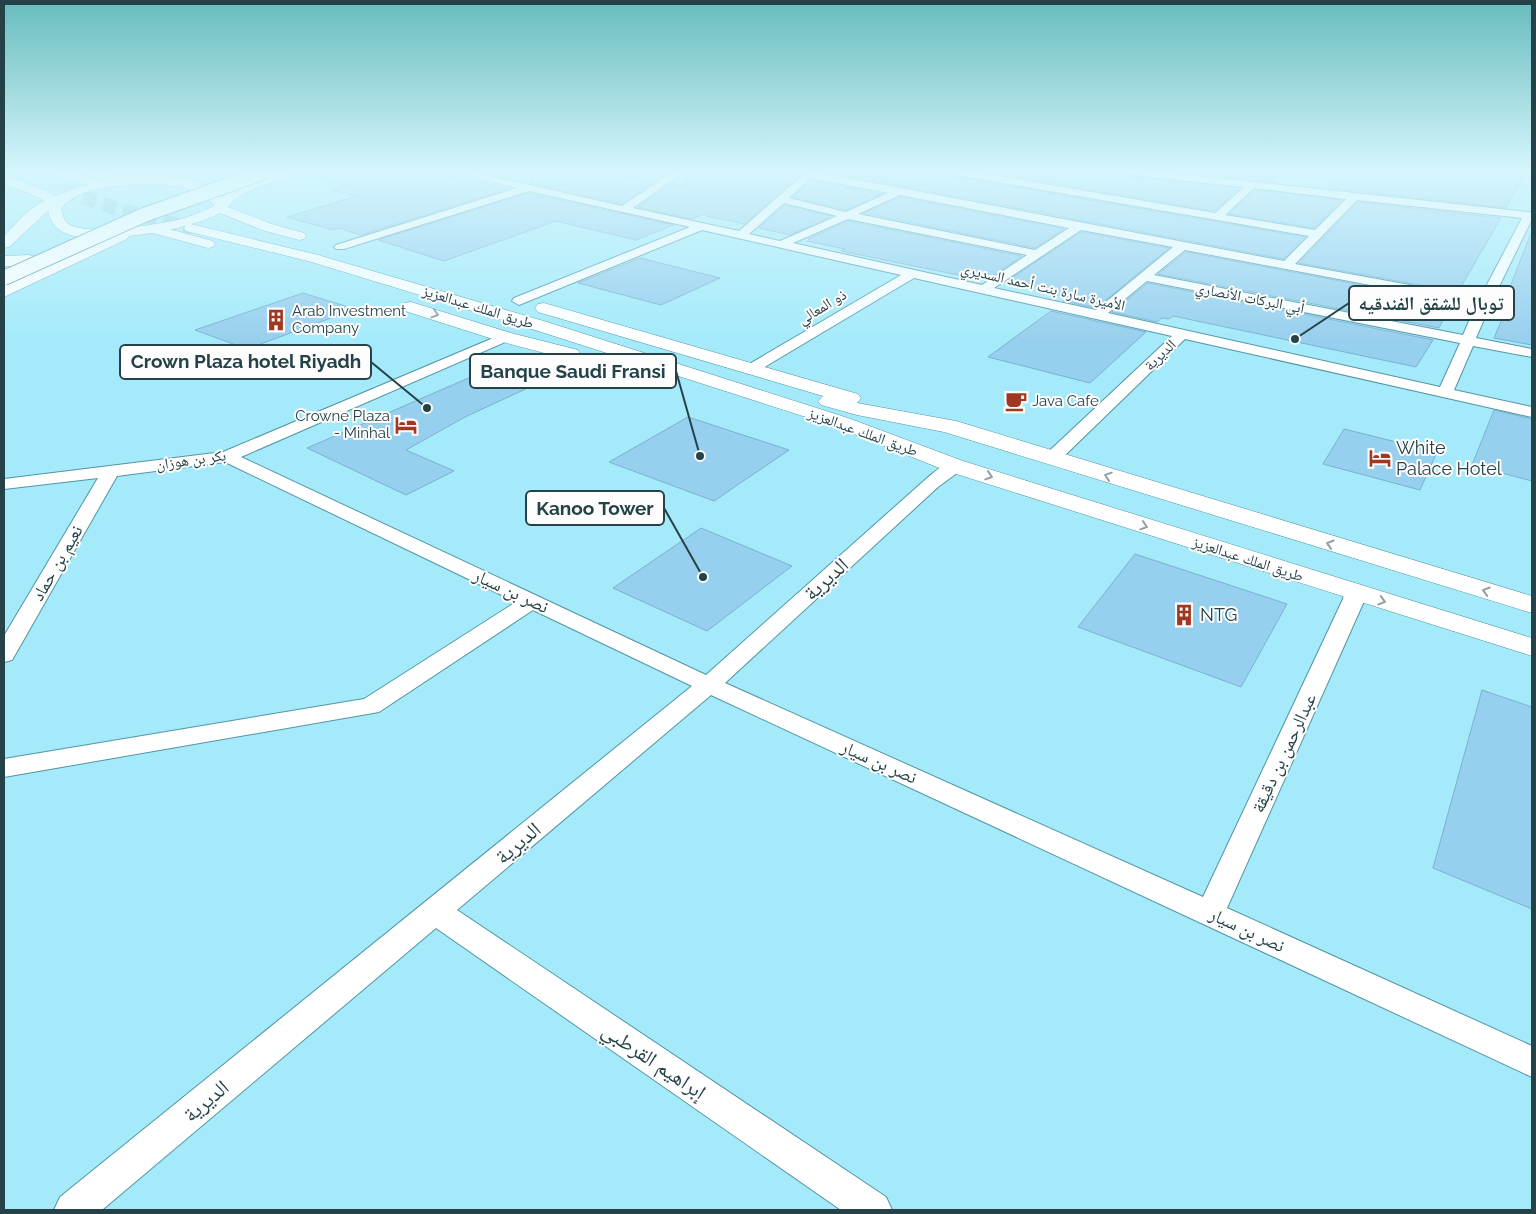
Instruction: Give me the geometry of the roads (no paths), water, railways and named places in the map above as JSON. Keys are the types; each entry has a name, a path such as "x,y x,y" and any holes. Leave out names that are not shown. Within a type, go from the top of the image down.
{"main road":[{"path":"4,244 20,229"},
{"path":"68,229 97,233 154,229 339,284"},
{"path":"50,239 75,229"},
{"path":"4,278 114,229"},
{"name":"طريق الملك عبدالعزيز","path":"194,229 313,258 541,326 841,422 955,466 1532,647"},
{"path":"273,229 368,256"},
{"name":"طريق الملك عبدالعزيز","path":"278,229 857,409 948,426 1532,605"},
{"path":"4,292 129,232"},
{"path":"4,260 33,246"},
{"path":"4,260 29,260 43,264 25,282"},
{"path":"500,295 948,426"},
{"path":"394,301 505,337 698,388 853,436 921,453"}],"street":[{"path":"340,247 398,229"},
{"path":"519,301 696,229"},
{"name":"الأميرة سارة بنت أحمد السديري","path":"707,229 1532,412"},
{"path":"740,236 748,229"},
{"path":"780,245 817,229"},
{"path":"914,229 1038,254"},
{"path":"983,290 1075,229"},
{"path":"1093,229 1484,303"},
{"path":"1286,229 1318,234"},
{"path":"1287,266 1323,229"},
{"path":"1445,393 1484,303 1524,229"},
{"path":"1097,316 1182,246"},
{"name":"ذو المعالي","path":"751,369 911,274"},
{"name":"أبي البركات الأنصاري","path":"1144,277 1532,353"},
{"name":"الديرية","path":"1052,458 1182,335"},
{"name":"بكر بن هوزان","path":"4,484 227,457 505,337"},
{"name":"نصر بن سيار","path":"227,457 709,685 1210,912 1532,1062"},
{"name":"الديرية","path":"73,1210 709,685 932,483 955,466"},
{"name":"نعيم بن حماد","path":"4,655 110,471"},
{"name":"عبدالرحمن بن دقيقة","path":"1210,912 1354,599 1354,592"},
{"path":"4,768 371,706 532,601"},
{"name":"إبراهيم القرطبي","path":"435,911 873,1210"}],"place":[{"name":"Arab Investment Company","path":"276,320"},
{"name":"توبال للشقق الفندقيه","path":"1295,339"},
{"name":"Java Cafe","path":"1016,401"},
{"name":"Crown Plaza hotel Riyadh","path":"427,408"},
{"name":"Crowne Plaza - Minhal","path":"406,425"},
{"name":"Banque Saudi Fransi","path":"700,456"},
{"name":"White Palace Hotel","path":"1380,458"},
{"name":"Kanoo Tower","path":"703,577"},
{"name":"NTG","path":"1184,615"}]}
